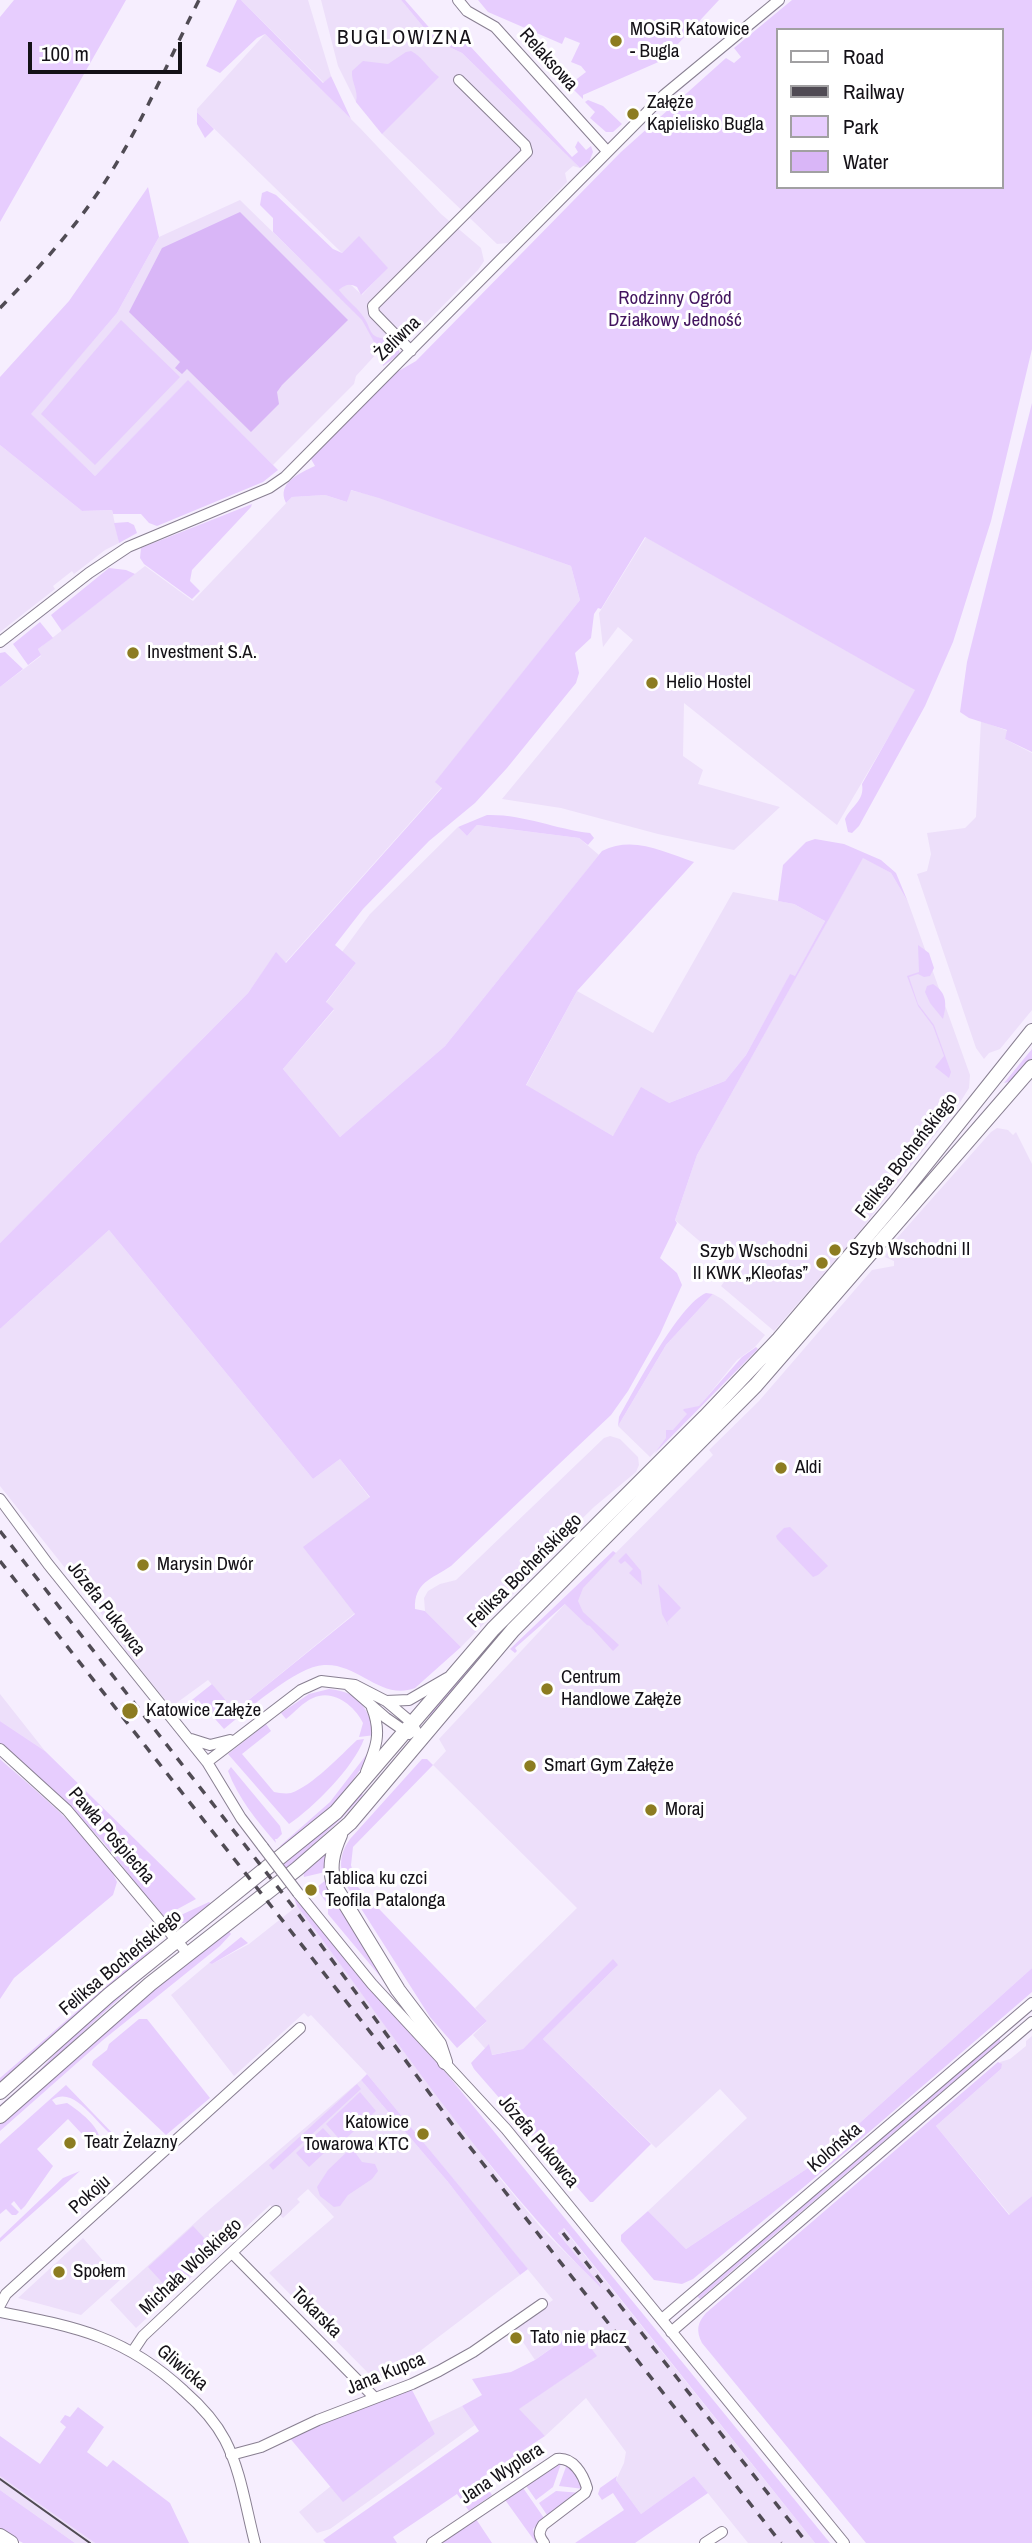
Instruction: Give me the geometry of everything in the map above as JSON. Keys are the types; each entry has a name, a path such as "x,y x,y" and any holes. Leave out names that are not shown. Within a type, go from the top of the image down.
{"main road":[{"name":"Feliksa Bocheńskiego","path":"0,2092 109,1995 321,1826 363,1783 450,1676 493,1629 779,1339 887,1213 1032,1031"},
{"name":"Feliksa Bocheńskiego","path":"0,2116 118,2012 342,1831 368,1805 473,1675 535,1606 773,1367 1032,1067"},
{"path":"342,1831 332,1857 334,1885 398,1990 439,2044 445,2062"},
{"path":"0,2536 12,2543"}],"street":[{"name":"Relaksowa","path":"458,0 467,11 495,27 607,151"},
{"name":"Żeliwna","path":"0,642 89,573 128,547 269,488 285,477 664,94 779,0"},
{"path":"411,351 374,313 373,306 527,152 525,145 459,80"},
{"name":"Józefa Pukowca","path":"0,1499 48,1564 207,1762 241,1818 372,1984 506,2129 844,2543"},
{"path":"386,1701 409,1700 450,1676"},
{"path":"207,1762 310,1685 330,1681 363,1688 386,1701 421,1740"},
{"path":"346,1684 370,1706 408,1727"},
{"path":"363,1783 379,1739 377,1721 370,1706"},
{"path":"188,1738 203,1744 217,1745 242,1735"},
{"name":"Pawła Pośpiecha","path":"0,1749 67,1810 188,1954"},
{"name":"Kolońska","path":"662,2319 1032,2003"},
{"name":"Kolońska","path":"671,2332 1032,2022"},
{"name":"Pokoju","path":"0,2305 2,2297 300,2028"},
{"name":"Michała Wolskiego","path":"133,2351 142,2336 233,2254 276,2211"},
{"name":"Tokarska","path":"233,2254 374,2397"},
{"name":"Jana Kupca","path":"231,2455 261,2447 439,2371 473,2352 542,2304"},
{"name":"Gliwicka","path":"0,2312 78,2329 133,2351 160,2370 201,2407 219,2430 231,2455 255,2543"},
{"name":"Jana Wyplera","path":"432,2543 510,2489 562,2458 573,2464 587,2488 585,2493 543,2525 539,2536 544,2543"},
{"path":"705,2543 722,2532"}],"shaded area":[{"path":"241,0 308,0 331,76 324,83"},
{"path":"321,0 401,0 434,40 462,53 580,168 573,166 565,173 567,182 508,243 497,244 382,134 356,102 338,66"},
{"path":"265,34 360,128 441,214 481,248 484,261 419,330 409,336 399,336 379,351 356,376 354,384 273,465 188,381 95,476 30,414 117,313 159,237 240,200 335,293 350,284 362,295 387,268 359,237 342,253 197,112"},
{"path":"0,445 82,511 112,510 119,543 105,550 74,574 72,571 53,586 55,589 0,632"},
{"path":"350,490 379,497 571,566 580,600 436,782 442,787 285,963 276,953 248,993 0,1243 0,687 41,656 38,649 145,566 193,601 292,497 325,495 347,502"},
{"path":"646,537 916,690 837,825 684,703 683,756 703,770 698,784 780,807 734,850 658,834 561,808 502,799 633,640 618,627 603,647 599,613"},
{"path":"981,721 1008,731 1005,739 1032,753 1032,1010 1000,1049 989,1053 984,1059 976,1048 917,874 927,871 931,854 927,833 965,828 976,817"},
{"path":"477,825 579,838 599,855 445,1046 340,1137 283,1069 334,1010 326,1003 356,963 342,952 370,914 458,827 467,836"},
{"path":"863,857 891,873 908,902 970,1075 969,1088 857,1235 774,1331 721,1286 733,1270 675,1220 697,1155"},
{"path":"733,892 794,904 825,921 795,977 790,975 746,1055 725,1081 669,1103 613,1136 526,1086 577,991 653,1033"},
{"path":"997,1128 1008,1130 1013,1135 1016,1132 1032,1164 1032,1968 814,2164 686,2249 648,2211 747,2118 720,2089 656,2148 543,2039 618,1965 523,2049 491,2055 473,2035 487,2021 475,2008 577,1908 433,1765 446,1751 439,1739 565,1604 713,1455 709,1450 759,1401 872,1270 894,1266 894,1261 885,1257 890,1246"},
{"path":"109,1230 313,1479 340,1459 370,1498 355,1613 235,1711 208,1680 171,1707 125,1650 115,1631 0,1486 0,1329"},
{"path":"713,1294 765,1335 755,1347 737,1360 697,1409 650,1457 618,1426 666,1345"},
{"path":"610,1436 620,1439 638,1457 636,1472 594,1507 550,1550 537,1570 461,1647 425,1611 424,1598 428,1591 440,1584 456,1580 604,1438"},
{"path":"0,1694 45,1751 0,1721"},
{"path":"297,1906 498,2176 543,2230 600,2287 558,2232 563,2228 815,2543 748,2543 694,2476 641,2514 616,2480 626,2452 586,2398 545,2436 533,2426 518,2409 596,2356 576,2330 535,2360 513,2327 553,2300 367,2074 311,2015 308,2017 304,2013 234,2076 171,1995 209,1963 212,1964 249,1944"},
{"path":"1032,2036 1032,2196 1010,2215 936,2126 1001,2069 1000,2062 1010,2059 1026,2046 1026,2041"},
{"path":"361,2080 448,2182 520,2275 378,2383 269,2273 334,2217 308,2189 297,2199 300,2202 283,2218 270,2205 136,2328 110,2300 209,2210"},
{"path":"83,2238 120,2280 81,2315 18,2298"},
{"path":"462,2406 475,2425 330,2529 317,2533 299,2512 331,2486 343,2501 435,2434 427,2423"},
{"path":"0,2476 48,2507 95,2543 75,2543 0,2490"}],"green space":[{"path":"14,0 126,0 0,222 0,17"},
{"path":"237,0 241,0 323,83 331,76 351,119 265,34 257,38 220,73 206,66"},
{"path":"401,0 405,0 441,41 447,36 454,40 455,37 470,46 572,157 578,152 575,147 578,141 586,150 591,146 593,152 589,162 580,168 462,53 434,40"},
{"name":"MOSiR Katowice - Bugla","path":"478,0 719,0 663,60 583,95 583,99 569,85 586,72 581,66 571,62 580,43 565,37 562,44 488,12"},
{"name":"Rodzinny Ogród Działkowy Jedność","path":"792,0 1032,0 1032,349 991,521 953,642 925,706 859,826 852,833 848,832 845,819 860,799 862,784 915,690 645,537 601,609 598,608 594,614 591,638 575,653 579,673 576,683 475,803 429,841 363,909 335,945 356,963 326,1002 334,1009 283,1069 340,1137 445,1046 602,851 625,845 648,847 694,862 577,991 526,1085 613,1136 641,1087 669,1103 725,1081 746,1055 790,974 795,976 825,921 794,904 778,901 783,865 806,842 815,839 844,844 881,860 896,873 908,902 891,873 863,858 697,1155 675,1220 677,1223 660,1258 677,1273 682,1285 660,1334 628,1391 611,1415 451,1566 421,1587 415,1600 415,1609 425,1611 461,1647 415,1688 403,1691 380,1686 337,1666 324,1665 313,1667 286,1681 224,1729 198,1700 183,1716 178,1711 212,1684 235,1711 355,1614 303,1547 370,1497 340,1459 313,1479 109,1230 0,1329 0,1243 248,993 276,952 286,963 442,788 435,782 580,600 571,566 351,490 347,502 325,495 292,497 286,503 284,490 287,484 315,466 311,459 397,372 416,361 621,152 726,58 734,63 741,57 734,48"},
{"path":"411,51 439,77 382,134 356,102 352,71 363,61 388,64"},
{"path":"588,100 603,106 622,124 613,132 606,132 590,118 595,112 585,102"},
{"path":"197,112 214,129 205,138 197,124"},
{"path":"148,187 159,237 117,313 31,414 95,476 188,380 278,470 263,482 157,526 149,523 141,514 113,514 112,510 82,511 0,445 0,377 69,301"},
{"path":"267,191 276,195 333,249 342,253 359,236 388,268 361,295 357,287 352,285 339,290 360,313 373,335 393,340 400,354 383,366 379,351 362,320 273,232 273,218 260,205 262,193"},
{"path":"121,320 180,377 95,465 41,414"},
{"path":"1032,403 1032,752 1005,739 1007,730 969,718 960,712 967,662"},
{"path":"252,504 192,570 190,581 200,591 192,599 144,564 140,558 141,548"},
{"path":"128,522 134,525 137,533 119,543 114,523"},
{"path":"109,568 135,574 62,631 51,615"},
{"path":"40,622 53,638 38,649 41,655 28,665 13,644"},
{"path":"5,652 23,669 0,687 0,653"},
{"path":"487,815 526,819 590,833 594,838 588,845 579,838 477,825 467,836 458,827"},
{"path":"918,945 929,953 934,968 930,976 918,974 909,977 918,1004 934,1025 951,1072 949,1078 935,1067 944,1056 933,1026 918,1006 907,976 919,972"},
{"path":"933,984 945,999 943,1019 925,992 927,986"},
{"path":"1032,1049 1032,1059 1013,1081 1004,1083"},
{"path":"706,1293 713,1294 666,1345 618,1426 619,1417 646,1368 671,1330 695,1300"},
{"path":"756,1347 758,1349 654,1454 666,1438 666,1430 673,1430 687,1414 683,1410 699,1406 742,1357"},
{"path":"635,1495 637,1497 431,1717 426,1713 493,1637"},
{"path":"790,1527 828,1566 818,1575 813,1577 777,1539 776,1536 784,1528"},
{"path":"613,1551 616,1553 583,1588 578,1601 583,1612 619,1645 613,1651 565,1604 515,1648 515,1653 510,1649"},
{"path":"626,1553 641,1571 642,1585 629,1573 633,1569 625,1561 621,1564 618,1561"},
{"path":"658,1584 681,1608 667,1622 669,1627 662,1614"},
{"path":"329,1689 355,1697 361,1703 369,1716 375,1735 359,1737 363,1723 355,1711 342,1700 328,1695 309,1700 286,1719 281,1713 309,1694"},
{"path":"0,1721 45,1751 196,1899 163,1917 102,1841 0,1743"},
{"path":"266,1724 271,1731 242,1754 274,1792 278,1793 291,1793 308,1784 357,1740 364,1739 351,1762 332,1786 289,1824 228,1754"},
{"path":"370,1750 370,1756 338,1801 285,1848 280,1846 330,1802"},
{"path":"0,1759 82,1834 109,1867 117,1882 113,1895 14,1978 0,1999"},
{"path":"422,1759 427,1759 433,1765 353,1847 351,1865 356,1885 487,2021 457,2048 430,2017 348,1888 342,1869 343,1851 350,1839"},
{"path":"231,1767 280,1826 282,1834 275,1839 276,1843 237,1791 228,1771"},
{"path":"361,1793 363,1795 343,1817 286,1870 283,1865 334,1822"},
{"path":"324,1853 327,1854 325,1872 304,1877 303,1871"},
{"path":"327,1879 389,1987 328,1914 328,1905 316,1888"},
{"path":"293,1896 362,1980 447,2074 830,2543 815,2543 564,2228 558,2233 600,2287 517,2197 441,2102 297,1906"},
{"path":"209,1902 213,1905 192,1920 181,1923 168,1921"},
{"path":"157,1930 157,1942 149,1953 0,2084 0,2078 152,1946"},
{"path":"228,1930 231,1934 220,1946 103,2040 0,2131 0,2124 150,1991"},
{"path":"241,1937 248,1943 212,1964 209,1963"},
{"path":"162,1959 163,1961 0,2109 0,2105 37,2073 74,2033"},
{"path":"613,1959 618,1965 543,2039 651,2144 590,2202 471,2063 489,2044 492,2055 523,2049"},
{"path":"1032,1968 1032,1992 693,2279 682,2284 654,2280 621,2241 621,2235 648,2211 686,2249 814,2164"},
{"path":"139,2019 147,2019 210,2098 166,2135 92,2065 93,2061 107,2050 109,2044"},
{"path":"1000,2038 1000,2042 700,2299 697,2296"},
{"path":"998,2062 1002,2064 1001,2069 936,2126 1009,2215 1032,2196 1032,2543 866,2543 702,2343 699,2324 706,2313"},
{"path":"367,2074 528,2269 520,2275 448,2182 361,2080"},
{"path":"357,2084 361,2089 273,2170 269,2165"},
{"path":"66,2085 118,2139 79,2103 61,2096 52,2100 56,2105 67,2103 83,2115 97,2131 100,2142 95,2148 68,2119 37,2149 53,2166 25,2206 21,2210 14,2201 11,2204 19,2212 16,2215 6,2209 0,2214 0,2144"},
{"path":"360,2092 376,2111 342,2142 326,2124"},
{"path":"323,2128 336,2142 309,2167 296,2153"},
{"path":"350,2149 362,2162 375,2164 378,2171 372,2179 348,2195 340,2206 334,2207 320,2196 317,2187 328,2170"},
{"path":"80,2171 0,2242 0,2238 63,2178"},
{"path":"193,2226 216,2251 171,2292 148,2267"},
{"path":"577,2330 597,2356 519,2409 545,2436 481,2478 492,2495 469,2511 457,2494 393,2537 397,2543 326,2543 323,2540 479,2431 462,2406 482,2395 472,2379 511,2372 535,2360"},
{"path":"412,2390 435,2434 343,2502 289,2437 327,2420"},
{"path":"78,2407 104,2427 87,2452 107,2467 113,2460 170,2503 189,2543 95,2543 0,2476 0,2436 40,2464 66,2427 60,2422 65,2415 70,2417"},
{"path":"562,2461 553,2487 536,2500 524,2483"},
{"path":"567,2464 572,2466 584,2489 559,2486"},
{"path":"617,2476 616,2480 641,2514 694,2476 708,2493 635,2543 575,2543 624,2510 613,2493 602,2500 598,2494 600,2488"},
{"path":"521,2485 544,2518 533,2529 536,2543 503,2497"},
{"path":"0,2490 75,2543 23,2543 0,2530"},
{"path":"556,2491 582,2493 549,2518 539,2503"},
{"path":"474,2516 492,2543 437,2543"}],"water":[{"path":"240,212 348,320 282,385 277,392 279,404 251,432 187,369 182,374 175,368 180,362 129,312 162,248"}],"tram line":[{"path":"0,2479 90,2543"}],"railway":[{"path":"0,308 63,239 112,171 139,123 199,0"},
{"path":"0,1531 294,1908 455,2128 781,2543"},
{"path":"0,1561 389,2056"},
{"path":"563,2233 807,2543"}],"place":[{"name":"MOSiR Katowice - Bugla","path":"616,41"},
{"name":"Załęże Kąpielisko Bugla","path":"633,114"},
{"name":"Investment S.A.","path":"133,653"},
{"name":"Helio Hostel","path":"652,683"},
{"name":"Szyb Wschodni II","path":"835,1250"},
{"name":"Szyb Wschodni II KWK „Kleofas”","path":"822,1263"},
{"name":"Aldi","path":"781,1468"},
{"name":"Marysin Dwór","path":"143,1565"},
{"name":"Centrum Handlowe Załęże","path":"547,1689"},
{"name":"Katowice Załęże","path":"130,1711"},
{"name":"Smart Gym Załęże","path":"530,1766"},
{"name":"Moraj","path":"651,1810"},
{"name":"Tablica ku czci Teofila Patalonga","path":"311,1890"},
{"name":"Katowice Towarowa KTC","path":"423,2134"},
{"name":"Teatr Żelazny","path":"70,2143"},
{"name":"Społem","path":"59,2272"},
{"name":"Tato nie płacz","path":"516,2338"}],"district":[{"name":"BUGLOWIZNA","path":"405,38"}]}
